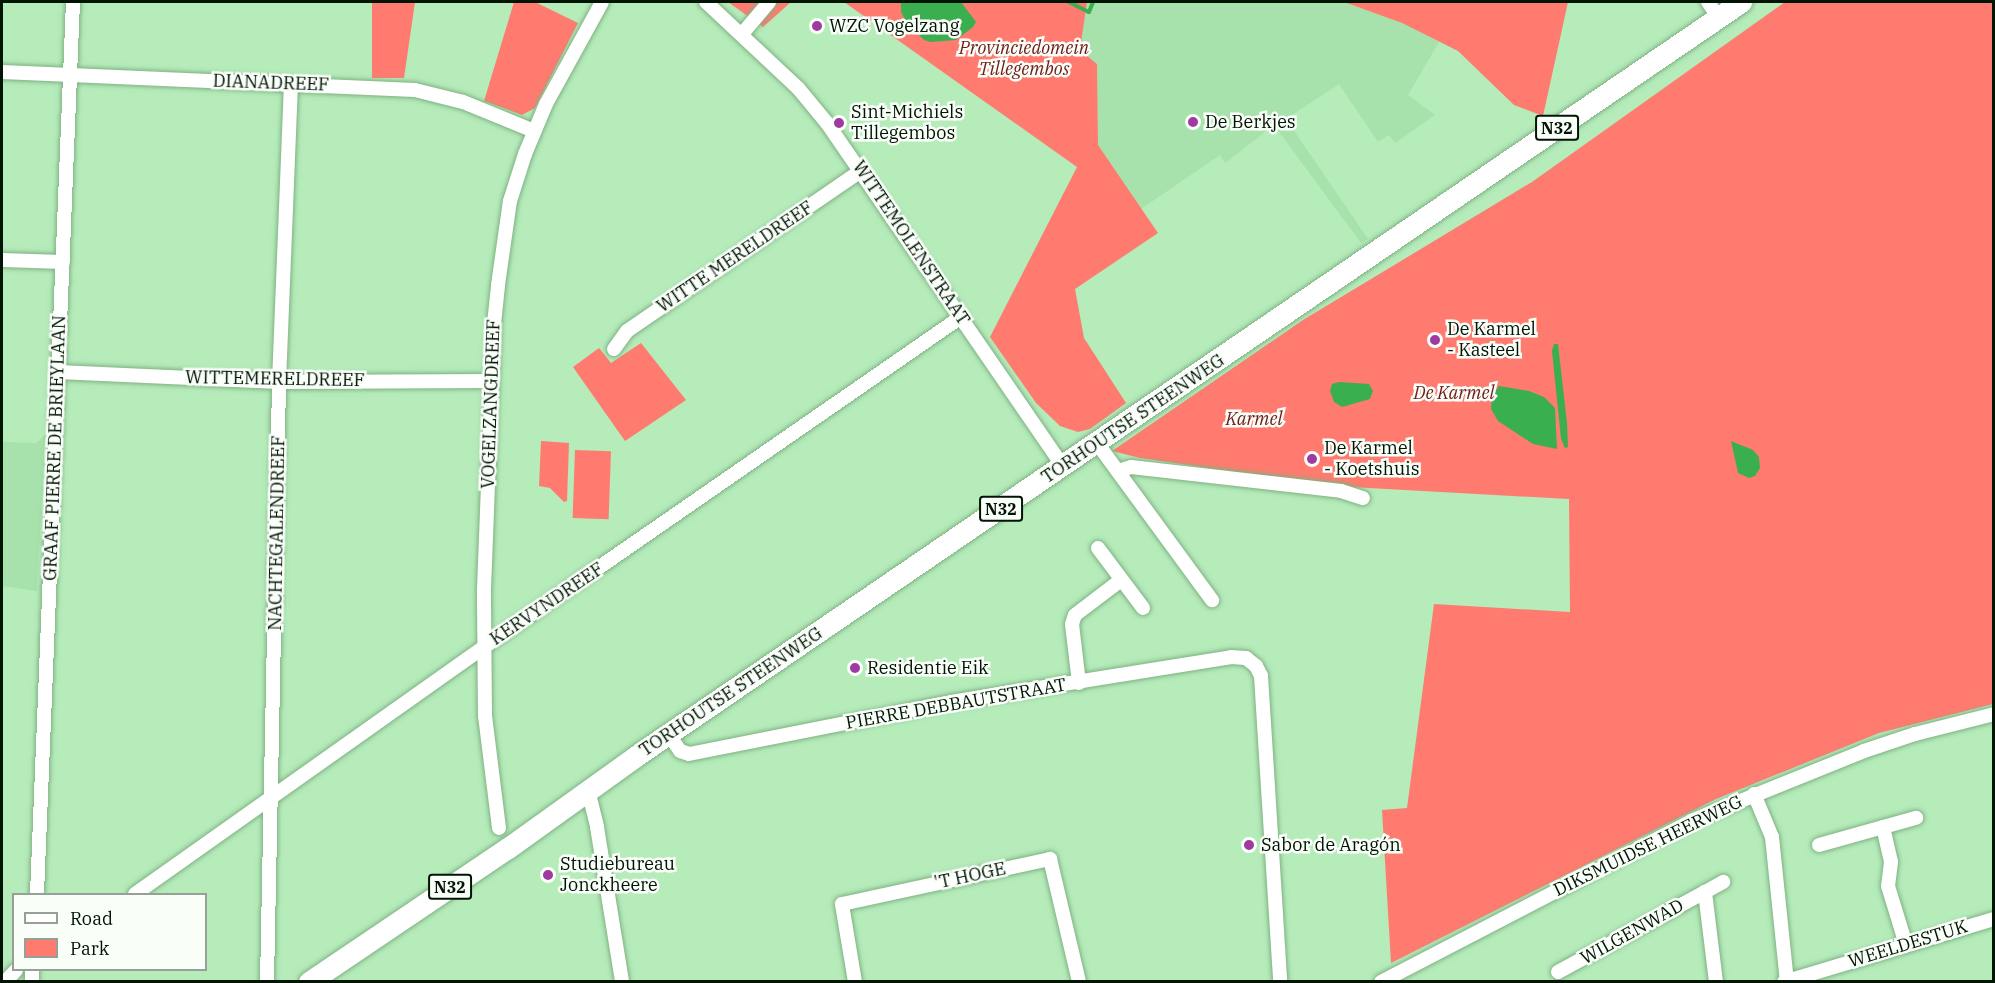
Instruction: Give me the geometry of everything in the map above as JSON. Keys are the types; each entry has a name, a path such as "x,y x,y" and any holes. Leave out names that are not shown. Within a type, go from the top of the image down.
{"main road":[{"name":"TORHOUTSE STEENWEG","path":"309,981 508,848 588,790 1097,443 1713,9 1741,2"}],"street":[{"name":"GRAAF PIERRE DE BRIEYLAAN","path":"36,893 73,2"},
{"name":"VOGELZANGDREEF","path":"499,828 487,737 484,647 494,312 510,201 534,132 546,104 602,2"},
{"name":"WITTEMOLENSTRAAT","path":"706,2 798,88 861,171 1063,466"},
{"path":"742,34 769,2"},
{"name":"DIANADREEF","path":"2,72 426,92 463,102 534,132"},
{"name":"NACHTEGALENDREEF","path":"267,981 279,382 291,84"},
{"name":"WITTE MERELDREEF","path":"614,349 627,331 861,171"},
{"path":"2,260 63,262"},
{"name":"KERVYNDREEF","path":"136,893 484,647 961,317"},
{"name":"WITTEMERELDREEF","path":"58,372 279,382 492,381"},
{"path":"1097,443 1212,600"},
{"name":"TORHOUTSE STEENWEG","path":"1118,471 1131,466 1341,491 1363,498"},
{"path":"1098,548 1143,609"},
{"path":"1079,683 1072,624 1075,615 1121,580"},
{"name":"PIERRE DEBBAUTSTRAAT","path":"669,735 680,751 689,754 951,702 1238,657 1252,661 1261,676 1280,981"},
{"name":"DIKSMUIDSE HEERWEG","path":"1381,981 1639,846 1755,794 1864,751 1915,734 1994,714"},
{"path":"588,790 597,827 622,981"},
{"path":"1755,794 1772,837 1786,981"},
{"path":"1819,845 1916,818"},
{"path":"1882,827 1891,862 1888,886 1906,945"},
{"name":"'T HOGE","path":"855,981 842,904 1050,859 1079,981"},
{"name":"WILGENWAD","path":"1558,972 1723,882"},
{"name":"WILGENWAD","path":"1706,892 1716,981"},
{"name":"WEELDESTUK","path":"1786,981 1994,919"}],"shaded area":[{"path":"901,2 961,2 976,22 956,40 931,42 924,40 908,25 901,12"},
{"name":"De Berkjes","path":"1087,2 1344,2 1402,23 1439,42 1408,95 1435,115 1395,143 1389,135 1378,142 1339,84 1286,119 1368,239 1361,243 1274,125 1225,163 1220,155 1141,209 1098,145 1097,64 1080,50"},
{"path":"1554,344 1558,344 1567,423 1568,447 1565,448 1561,439 1552,351"},
{"path":"1339,382 1369,384 1373,391 1370,399 1342,407 1334,402 1330,391 1332,384"},
{"path":"1499,386 1529,391 1544,397 1555,408 1557,449 1533,444 1498,421 1491,409 1492,396"},
{"path":"45,435 37,591 2,586 2,442 36,443"},
{"path":"1731,441 1753,450 1759,457 1760,468 1755,476 1749,478 1738,473"}],"green space":[{"path":"372,2 415,2 404,78 372,78"},
{"path":"514,2 535,2 578,23 535,108 522,115 484,101"},
{"path":"728,2 791,2 763,27"},
{"name":"Provinciedomein Tillegembos","path":"844,2 1087,2 1080,50 1097,64 1098,145 1158,233 1075,289 1084,338 1126,403 1090,429 1078,432 1060,426 1036,403 990,337 1077,167"},
{"path":"1344,2 1568,2 1543,116 1514,105 1458,51 1402,23"},
{"path":"1785,2 1993,2 1993,704 1879,733 1716,799 1391,963 1382,810 1407,808 1434,604 1570,612 1569,499 1333,486 1140,458 1112,451 1303,320 1532,182"},
{"path":"641,343 686,400 625,441 573,367 599,348 611,363"},
{"path":"541,441 569,443 567,501 564,502 550,488 539,486"},
{"path":"575,450 611,451 609,519 573,518"}],"waterway":[{"path":"1069,2 1089,12 1093,2"}],"place":[{"name":"WZC Vogelzang","path":"817,26"},
{"name":"De Berkjes","path":"1193,122"},
{"name":"Sint-Michiels Tillegembos","path":"839,123"},
{"name":"De Karmel - Kasteel","path":"1435,340"},
{"name":"De Karmel - Koetshuis","path":"1312,459"},
{"name":"Residentie Eik","path":"855,668"},
{"name":"Sabor de Aragón","path":"1249,845"},
{"name":"Studiebureau Jonckheere","path":"548,875"}],"park label":[{"name":"De Karmel","path":"1454,393"},
{"name":"Karmel","path":"1254,419"}]}
